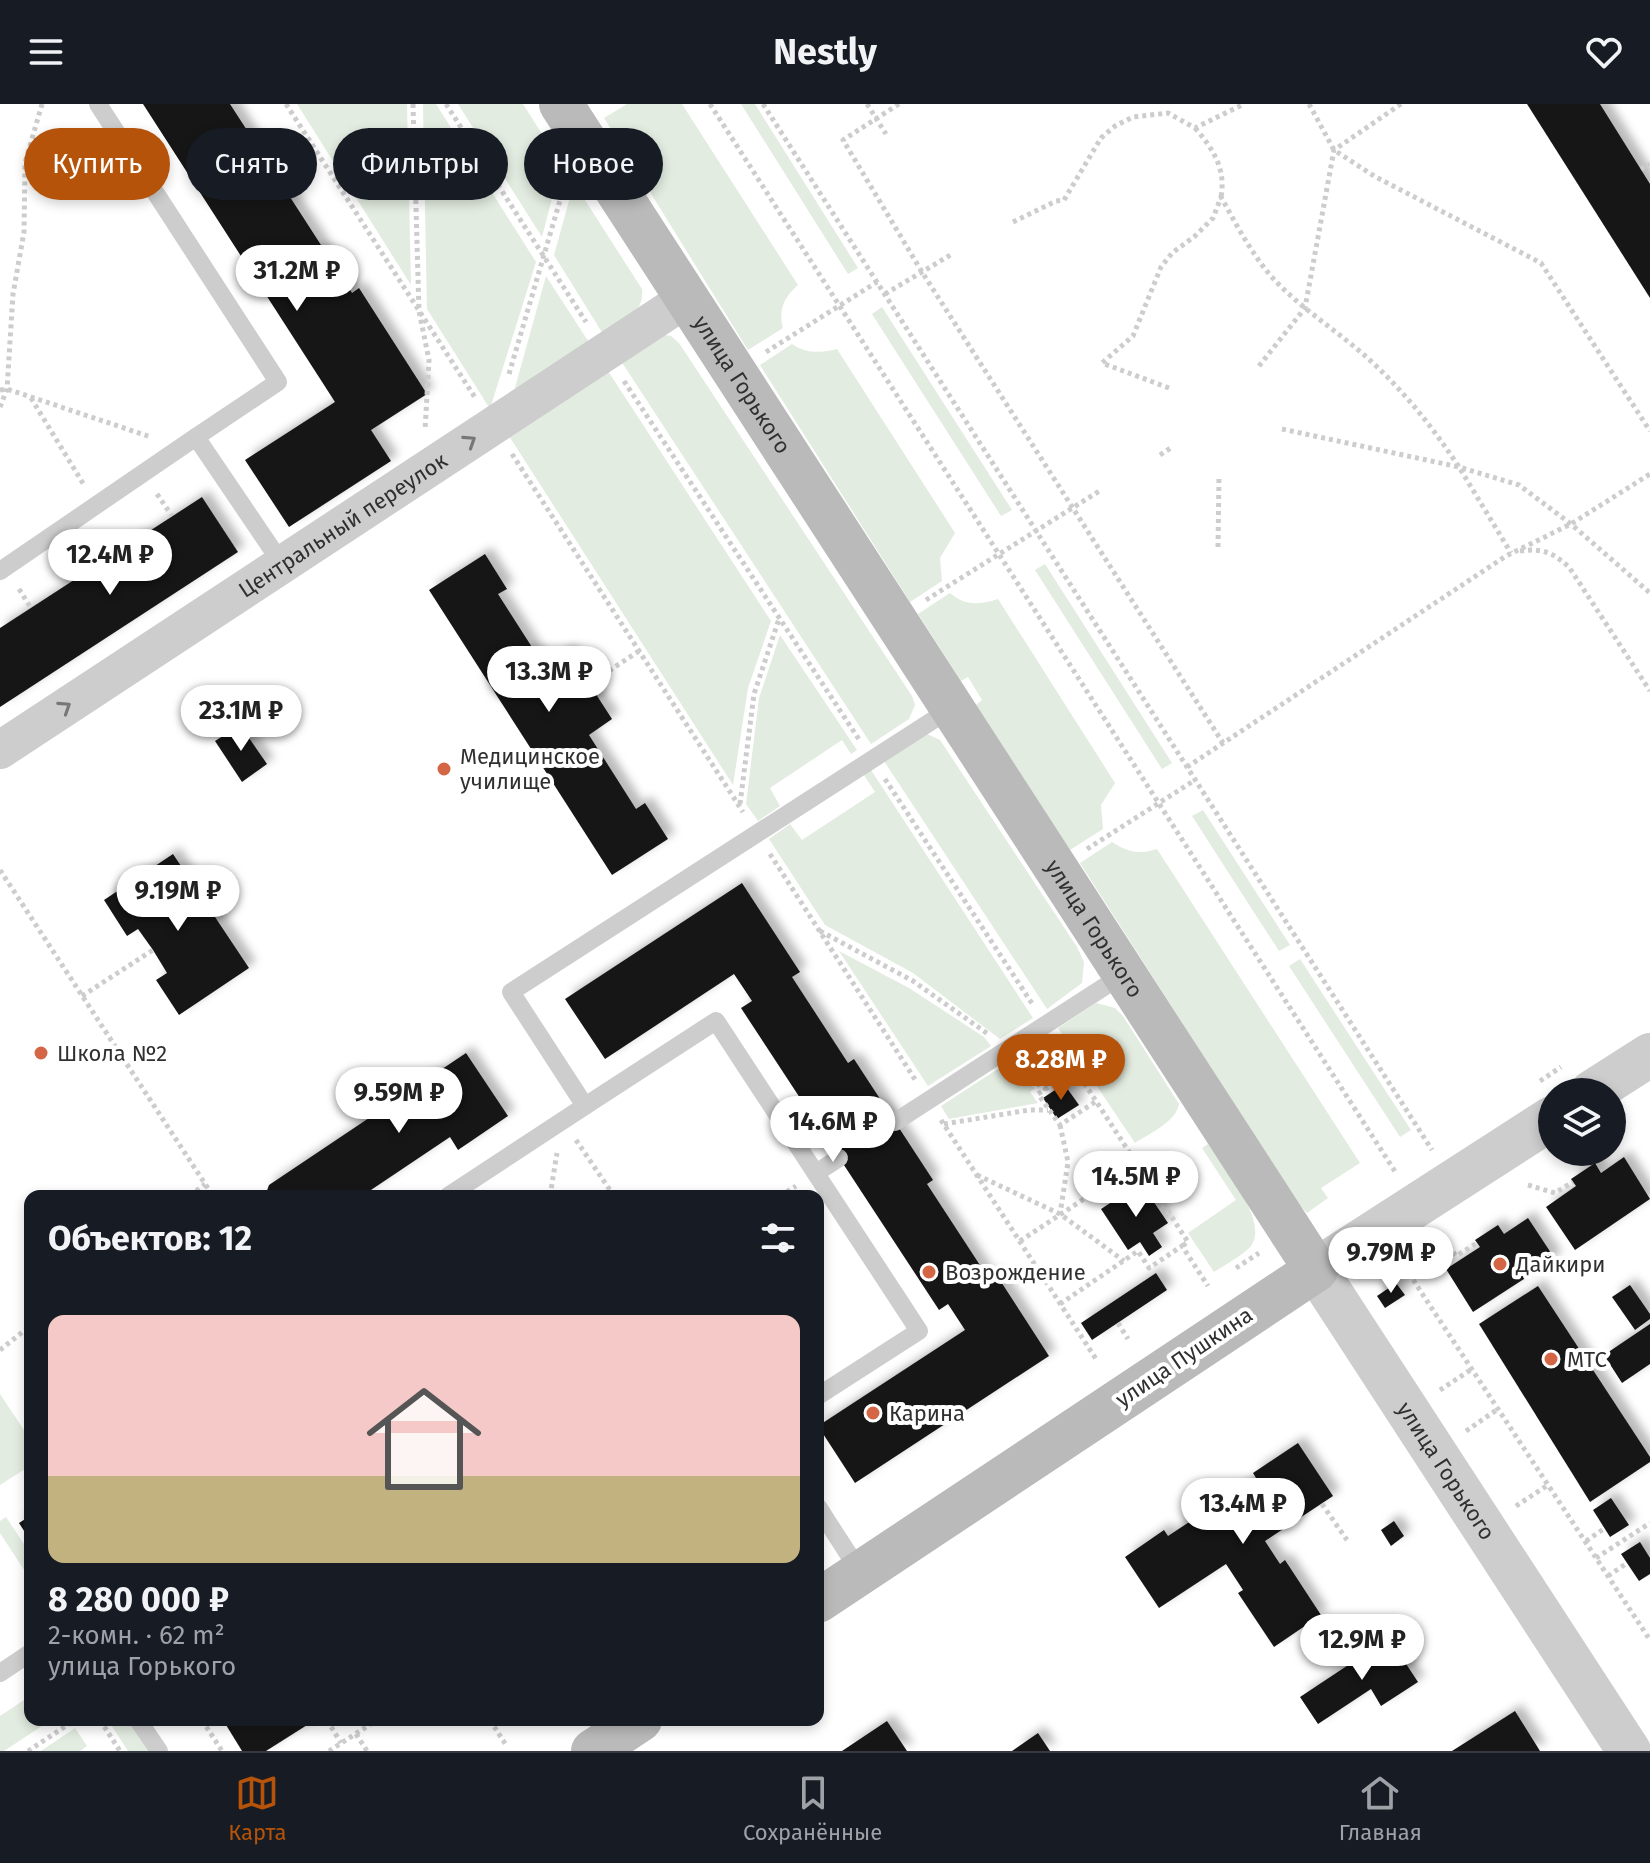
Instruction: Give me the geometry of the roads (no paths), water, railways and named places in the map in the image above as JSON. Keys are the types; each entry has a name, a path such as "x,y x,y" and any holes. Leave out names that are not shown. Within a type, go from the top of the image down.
{"main road":[{"name":"улица Горького","path":"570,118 1316,1270"},
{"name":"улица Пушкина","path":"824,1597 1316,1270"},
{"path":"593,1751 631,1726"}],"street":[{"name":"Центральный переулок","path":"0,750 686,299"},
{"path":"1579,1078 1650,1055"},
{"name":"улица Пушкина","path":"1316,1270 1380,1228 1538,1105"},
{"name":"улица Горького","path":"1316,1270 1629,1751"}],"lane":[{"path":"0,571 278,382 98,104"},
{"path":"189,442 282,564"},
{"path":"585,1106 511,992 952,708"},
{"path":"895,1122 1124,974"},
{"path":"457,1190 716,1021 919,1331 824,1392"},
{"path":"816,1173 839,1158"},
{"path":"824,1516 860,1573"},
{"path":"0,1673 24,1657"},
{"path":"142,1726 159,1751"}],"place":[{"name":"Медицинское училище","path":"444,769"},
{"name":"Школа №2","path":"41,1053"},
{"name":"Дайкири","path":"1500,1264"},
{"name":"Возрождение","path":"929,1272"},
{"name":"МТС","path":"1551,1359"},
{"name":"Карина","path":"873,1413"}]}
